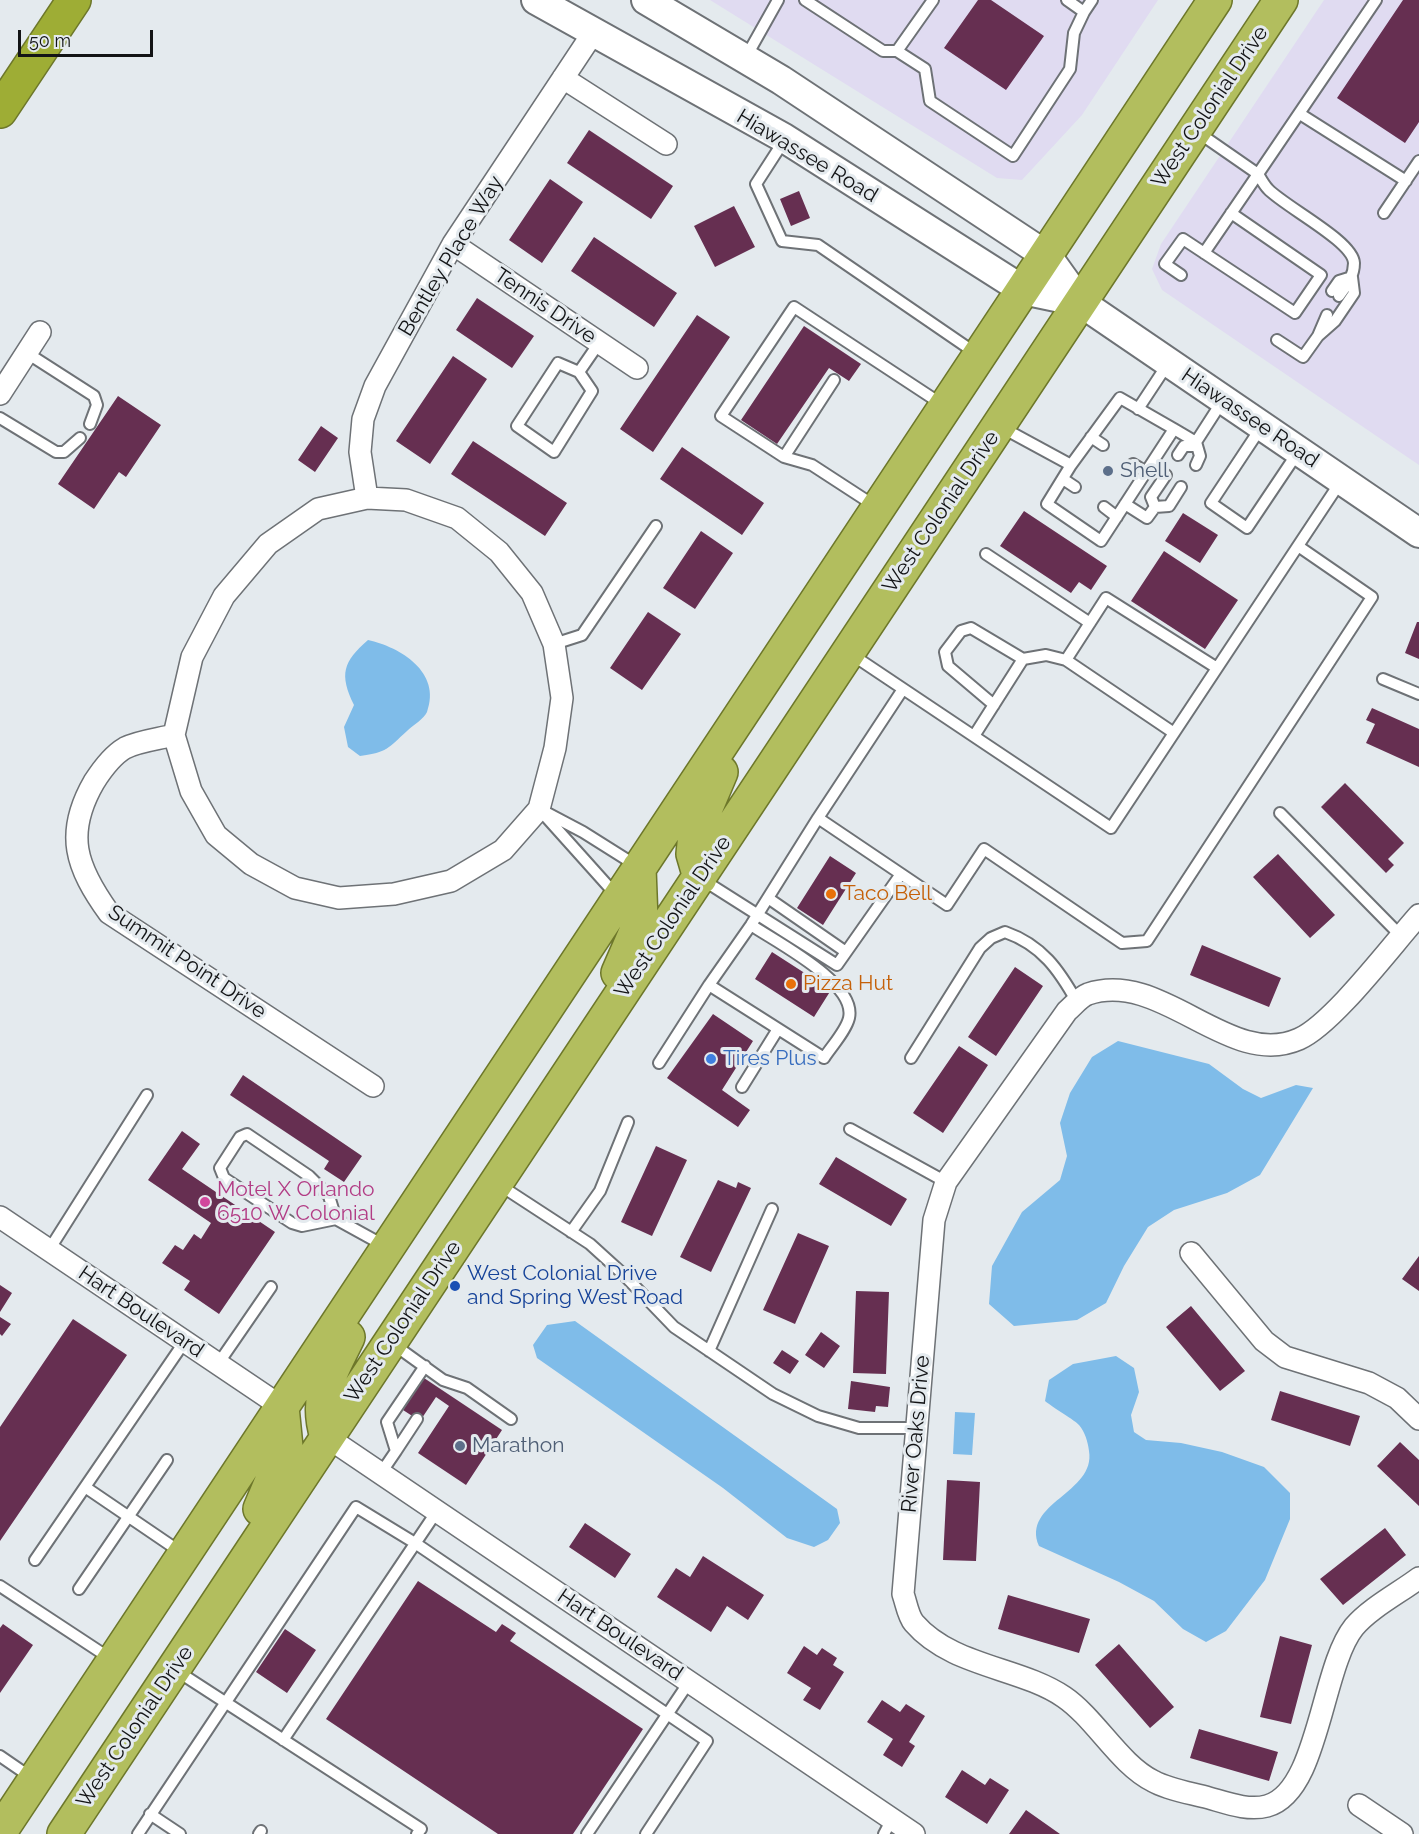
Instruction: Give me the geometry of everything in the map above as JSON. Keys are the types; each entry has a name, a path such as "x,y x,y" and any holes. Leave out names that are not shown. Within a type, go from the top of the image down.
{"highway":[{"path":"0,111 74,0"},
{"path":"0,1832 1215,0"},
{"name":"West Colonial Drive","path":"64,1834 1281,0"},
{"path":"700,878 693,854 695,834 751,701"},
{"path":"587,1046 641,920 639,868"},
{"path":"327,1437 320,1416 321,1399 388,1248"},
{"path":"222,1596 286,1447 282,1407"}],"main road":[{"name":"Hiawassee Road","path":"536,0 785,139 1023,290 1080,302"},
{"name":"Hiawassee Road","path":"646,0 867,136 1047,256 1080,302 1419,533"}],"street":[{"name":"Bentley Place Way","path":"366,498 360,452 363,419 375,386 453,244 593,33"},
{"path":"563,78 666,144"},
{"name":"Tennis Drive","path":"453,244 637,368"},
{"path":"0,394 40,332"},
{"path":"366,498 406,500 457,518 499,552 532,593 554,644 562,698 555,748 539,809 502,850 452,881 394,894 339,898 295,888 251,864 216,835 191,791 174,735 192,657 224,596 268,544 318,509 366,498"},
{"name":"Summit Point Drive","path":"174,735 124,748 101,771 81,804 75,841 86,882 109,913 373,1086"},
{"name":"River Oaks Drive","path":"1419,915 1323,1023 1299,1039 1270,1045 1245,1041 1152,998 1116,990 1086,994 1067,1011 946,1182 934,1220 903,1594 913,1623 942,1645 980,1665 1048,1686 1072,1702 1133,1765 1152,1781 1239,1807 1266,1806 1286,1797 1300,1777 1341,1651 1354,1627 1419,1578"},
{"name":"Hart Boulevard","path":"0,1217 282,1407"},
{"path":"1191,1254 1271,1346 1286,1357 1369,1383 1397,1398 1419,1419"},
{"name":"Hart Boulevard","path":"327,1437 688,1682 888,1827 914,1834"},
{"path":"1359,1806 1402,1834"}],"lane":[{"path":"805,0 883,51 897,51 925,69 930,101 1013,156 1070,69 1074,33 1092,0"},
{"path":"897,51 933,0"},
{"path":"1066,0 1084,12"},
{"path":"1204,252 1376,0"},
{"path":"745,59 773,2"},
{"path":"1300,114 1406,181"},
{"path":"1194,130 1258,174 1266,188 1279,199 1345,245 1354,261 1353,293 1335,321 1318,336 1304,357 1277,340"},
{"path":"785,139 756,184 782,241 818,245 979,356"},
{"path":"1384,213 1419,161"},
{"path":"1181,275 1165,264 1183,239 1295,313 1321,275 1231,213"},
{"path":"1336,294 1352,277"},
{"path":"878,509 812,465 784,457 721,416 794,307 946,407"},
{"path":"1318,336 1323,312"},
{"path":"579,372 599,343"},
{"path":"27,353 94,396 97,405 90,424"},
{"path":"1138,409 1169,362"},
{"path":"558,363 579,372 592,391 554,452 517,426 558,363"},
{"path":"784,457 834,380"},
{"path":"1174,429 1101,541 1047,504 1071,465 1120,398 1174,429 1196,444 1200,456 1196,465"},
{"path":"1178,455 1184,446 1196,444 1224,400"},
{"path":"0,418 56,452 64,452 80,438"},
{"path":"999,426 1071,465"},
{"path":"1262,426 1211,503 1247,528 1299,451"},
{"path":"1091,437 1103,445"},
{"path":"1133,464 1146,472"},
{"path":"1155,507 1150,497 1166,475"},
{"path":"1063,479 1075,487"},
{"path":"848,652 1111,828 1342,480"},
{"path":"1125,504 1147,518 1155,507 1169,506 1181,487"},
{"path":"1104,507 1117,517"},
{"path":"554,644 582,635 656,526"},
{"path":"818,818 947,905 984,849 1122,943 1147,941 1372,597 1298,546"},
{"path":"986,554 1090,622"},
{"path":"1066,660 1106,598 1217,668"},
{"path":"994,705 948,666 945,652 961,631 971,628 1023,660 1046,655 1066,660 1174,733"},
{"path":"974,736 1023,660"},
{"path":"1383,679 1419,694"},
{"path":"659,1064 903,689"},
{"path":"539,809 583,832 639,868"},
{"path":"539,809 619,899"},
{"path":"1280,813 1401,936"},
{"path":"700,878 837,965 901,874"},
{"path":"768,898 846,952"},
{"path":"710,985 824,1058 849,1019 849,1002 832,980 751,925"},
{"path":"910,1058 980,948 991,938 1005,932 1018,936 1054,963 1077,1002"},
{"path":"742,1087 778,1029"},
{"path":"49,1250 147,1095"},
{"path":"571,1232 600,1191 628,1122"},
{"path":"849,1129 946,1182"},
{"path":"336,1219 329,1196 309,1176 247,1134 240,1137 220,1168 224,1178 292,1223 302,1226 336,1219 388,1248"},
{"path":"496,1183 590,1244 623,1274 674,1327 773,1394 818,1416 860,1428 916,1428"},
{"path":"710,1351 772,1209"},
{"path":"218,1364 271,1287"},
{"path":"35,1560 185,1341"},
{"path":"390,1342 424,1366 441,1384 467,1388 511,1419"},
{"path":"396,1451 387,1422 424,1366"},
{"path":"381,1473 417,1419"},
{"path":"79,1589 167,1460"},
{"path":"85,1487 184,1554"},
{"path":"142,1832 150,1814 356,1507 415,1544 707,1742 646,1834"},
{"path":"283,1740 437,1511"},
{"path":"0,1586 114,1660"},
{"path":"174,1669 226,1701 422,1832"},
{"path":"587,1834 688,1682"},
{"path":"0,1756 34,1780"},
{"path":"150,1814 180,1834"}],"shaded area":[{"path":"710,0 1158,0 1082,115 1022,180 997,178"},
{"path":"1324,0 1419,0 1419,465 1162,290 1152,269 1161,244"}],"water":[{"path":"368,640 405,655 415,664 429,685 430,698 426,715 391,746 376,753 360,756 348,747 344,727 354,705 345,677 353,655"},
{"path":"1118,1041 1209,1064 1243,1089 1261,1098 1296,1085 1313,1088 1260,1175 1227,1193 1174,1210 1148,1227 1124,1266 1106,1303 1077,1320 1014,1326 989,1304 992,1266 1022,1212 1060,1180 1067,1156 1060,1123 1070,1093 1092,1057"},
{"path":"575,1321 837,1509 840,1523 828,1540 814,1547 787,1538 723,1488 537,1358 533,1345 547,1325"},
{"path":"1116,1356 1134,1368 1139,1392 1131,1415 1134,1432 1146,1440 1181,1443 1222,1452 1264,1467 1290,1493 1290,1519 1265,1580 1226,1631 1206,1642 1183,1629 1154,1601 1119,1582 1039,1546 1036,1531 1040,1519 1082,1478 1088,1465 1089,1451 1086,1437 1079,1425 1045,1401 1049,1380 1073,1364"},
{"path":"955,1412 975,1413 972,1455 953,1454"}],"building":[{"path":"978,0 991,0 1044,36 1006,90 944,48"},
{"path":"1403,0 1419,0 1419,122 1405,143 1337,98"},
{"path":"589,130 673,186 651,219 567,163"},
{"path":"550,179 583,202 542,263 509,240"},
{"path":"799,191 810,218 791,226 780,199"},
{"path":"734,206 755,247 715,267 694,226"},
{"path":"594,237 677,293 654,327 571,271"},
{"path":"477,298 534,336 512,368 456,330"},
{"path":"697,315 730,337 653,452 620,429"},
{"path":"804,326 861,364 849,381 829,368 777,444 741,420"},
{"path":"453,356 487,379 430,464 396,441"},
{"path":"118,396 161,425 126,477 119,472 94,509 58,484"},
{"path":"321,426 338,438 315,472 298,460"},
{"path":"473,441 567,503 545,536 451,474"},
{"path":"682,447 764,503 742,535 660,479"},
{"path":"1024,511 1107,566 1091,590 1079,582 1071,593 1000,546"},
{"path":"1183,513 1218,535 1200,563 1165,541"},
{"path":"701,531 733,553 695,609 663,588"},
{"path":"1164,551 1238,600 1205,649 1131,601"},
{"path":"648,612 681,634 642,690 610,668"},
{"path":"1417,622 1419,622 1419,659 1405,653"},
{"path":"1372,708 1419,729 1419,767 1366,743 1375,724 1366,720"},
{"path":"1345,783 1404,843 1388,859 1394,865 1386,873 1321,807"},
{"path":"1278,854 1335,915 1310,938 1253,877"},
{"path":"830,856 856,873 823,925 797,908"},
{"path":"1202,945 1281,978 1269,1007 1190,975"},
{"path":"772,952 831,990 814,1017 755,979"},
{"path":"1015,967 1043,986 996,1056 968,1037"},
{"name":"Tires Plus","path":"713,1014 753,1041 722,1090 750,1110 738,1127 667,1078"},
{"path":"959,1046 988,1065 943,1133 913,1113"},
{"path":"243,1075 362,1156 344,1182 324,1169 329,1161 230,1095"},
{"name":"Motel X Orlando 6510 W Colonial","path":"182,1131 200,1144 182,1169 275,1232 219,1314 184,1290 190,1281 162,1263 175,1245 183,1250 194,1234 201,1239 211,1223 148,1180"},
{"path":"656,1146 687,1160 652,1236 621,1222"},
{"path":"836,1157 907,1199 891,1226 819,1184"},
{"path":"718,1180 736,1188 738,1182 751,1188 711,1272 680,1257"},
{"path":"798,1233 829,1246 795,1324 763,1310"},
{"path":"1419,1256 1419,1291 1402,1279"},
{"path":"0,1285 12,1293 0,1312"},
{"path":"856,1291 889,1292 886,1374 853,1373"},
{"path":"1191,1306 1245,1371 1220,1391 1166,1327"},
{"path":"0,1317 11,1324 2,1336 0,1334"},
{"path":"73,1319 127,1355 0,1541 0,1427"},
{"path":"821,1332 840,1346 824,1368 805,1355"},
{"path":"782,1350 799,1361 790,1374 773,1363"},
{"path":"424,1378 502,1430 466,1485 418,1453 449,1406 436,1397 420,1421 403,1410"},
{"path":"851,1381 890,1387 888,1407 876,1406 875,1412 848,1409"},
{"path":"1280,1391 1360,1416 1350,1446 1271,1420"},
{"path":"1400,1442 1419,1460 1419,1506 1377,1466"},
{"path":"947,1480 980,1482 976,1561 943,1560"},
{"path":"585,1523 631,1554 615,1578 569,1547"},
{"path":"1385,1528 1406,1555 1343,1605 1320,1579"},
{"path":"703,1556 764,1595 748,1620 727,1606 711,1632 657,1597 676,1568 690,1577"},
{"path":"418,1581 496,1632 502,1624 516,1633 510,1641 643,1729 573,1834 498,1834 326,1719"},
{"path":"1008,1595 1090,1619 1079,1653 998,1629"},
{"path":"3,1624 33,1645 0,1693 0,1628"},
{"path":"285,1629 316,1650 287,1693 256,1672"},
{"path":"1280,1636 1312,1645 1291,1724 1260,1717"},
{"path":"1119,1644 1174,1707 1150,1728 1095,1665"},
{"path":"804,1646 817,1655 822,1648 837,1658 833,1665 844,1672 820,1710 803,1700 811,1688 787,1673"},
{"path":"882,1700 900,1712 906,1704 925,1716 909,1742 915,1746 902,1767 883,1755 893,1739 867,1722"},
{"path":"1199,1729 1278,1752 1269,1781 1190,1758"},
{"path":"962,1770 985,1785 990,1778 1009,1790 987,1824 945,1797"},
{"path":"1026,1810 1060,1834 1009,1834"}],"place":[{"name":"Shell","path":"1108,471"},
{"name":"Taco Bell","path":"831,894"},
{"name":"Pizza Hut","path":"791,984"},
{"name":"Tires Plus","path":"711,1059"},
{"name":"Motel X Orlando 6510 W Colonial","path":"205,1202"},
{"name":"West Colonial Drive and Spring West Road","path":"455,1286"},
{"name":"Marathon","path":"460,1446"}]}
